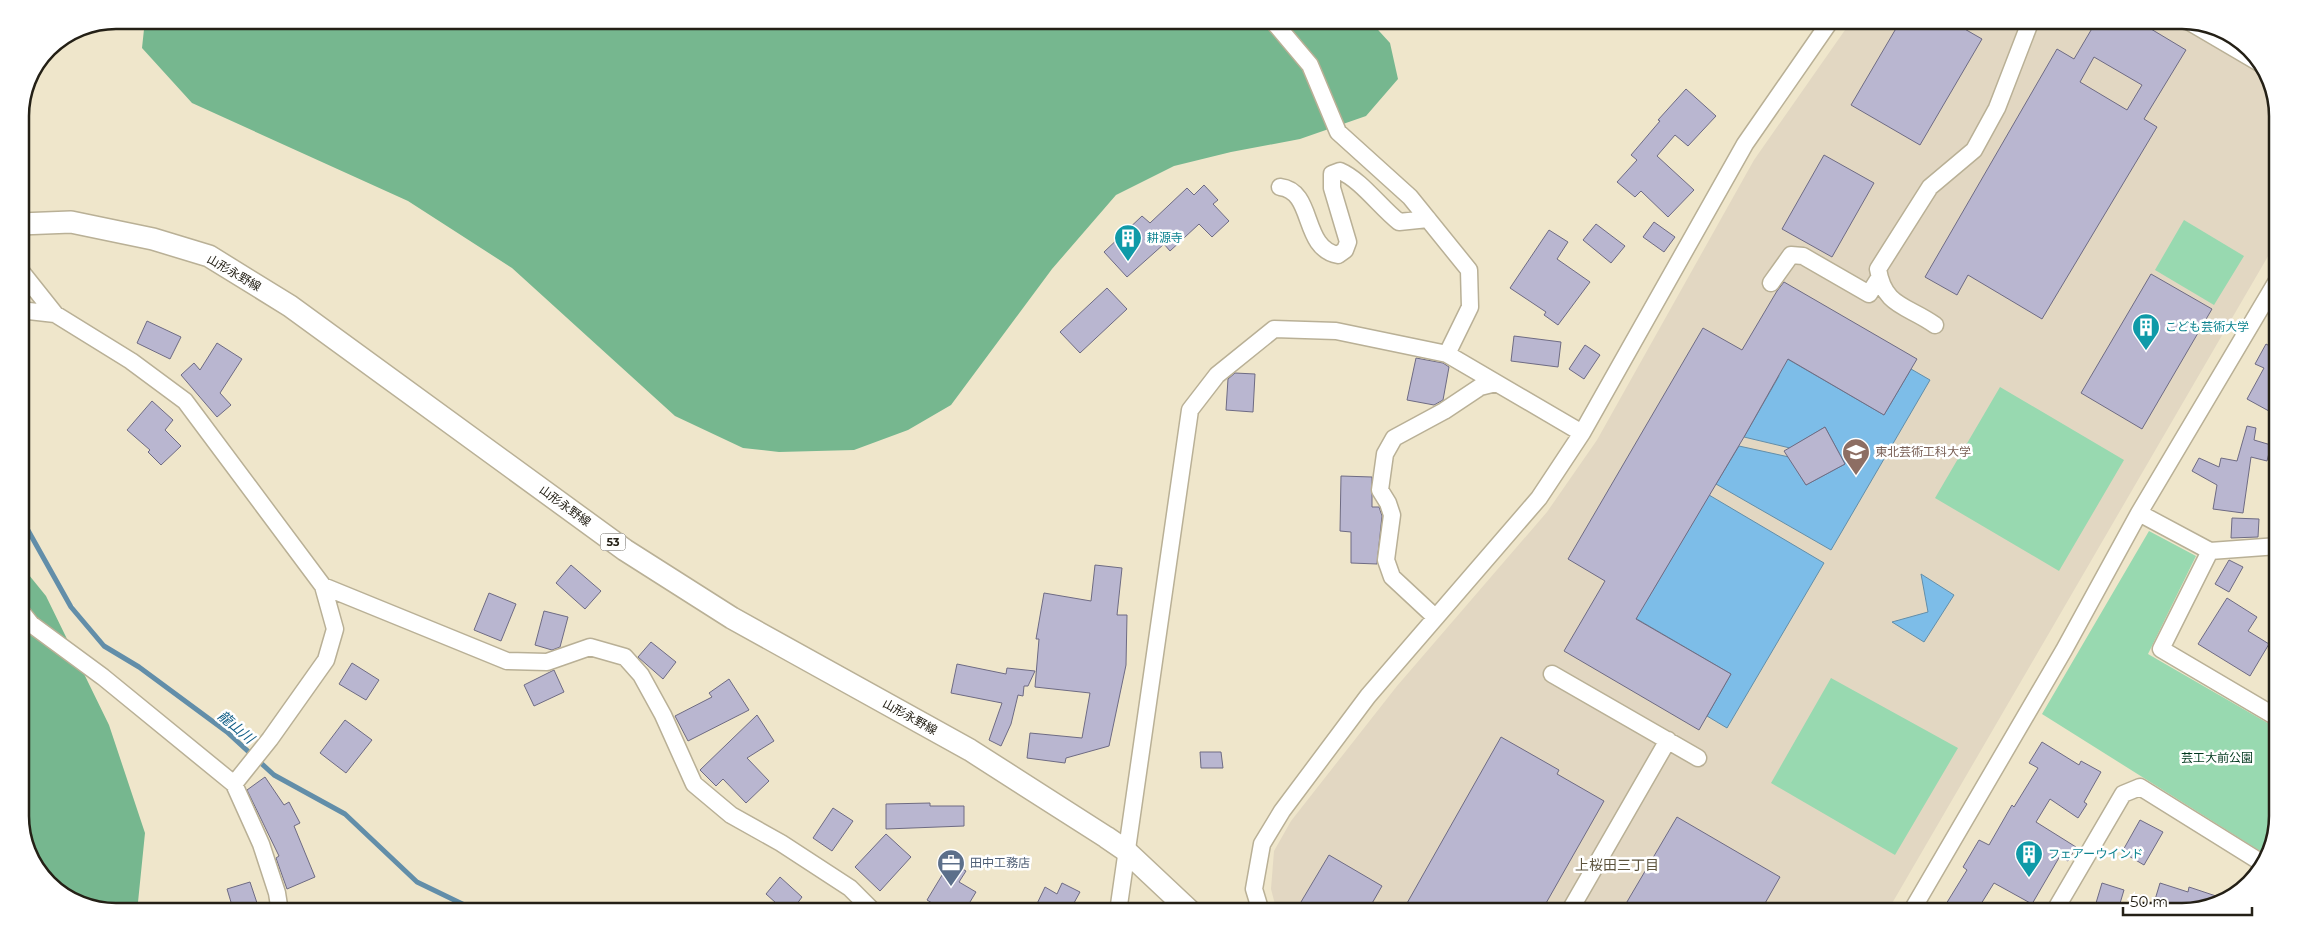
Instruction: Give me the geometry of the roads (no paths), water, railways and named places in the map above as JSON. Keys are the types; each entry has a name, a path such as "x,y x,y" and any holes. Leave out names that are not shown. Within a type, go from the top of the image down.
{"main road":[{"name":"山形永野線","path":"29,224 71,222 153,239 209,256 290,306 625,550 732,618 970,750 1125,850 1181,903"}],"street":[{"path":"1279,29 1310,66 1338,132 1410,197 1470,270 1470,307 1447,354"},
{"path":"1258,903 1254,889 1262,844 1277,819 1368,696 1435,616 1539,498 1582,433 1745,144 1825,29"},
{"path":"1935,325 1919,313 1893,303 1880,282 1878,269 1930,187 1974,150 1997,108 2028,29"},
{"path":"2208,33 2242,53"},
{"path":"1280,187 1287,188 1297,196 1314,236 1321,247 1329,254 1338,255 1345,250 1348,242 1332,188 1332,174 1340,171 1357,181 1382,208 1399,222 1428,219"},
{"path":"1771,283 1791,255 1803,256 1869,294 1879,278"},
{"path":"29,281 55,314 131,361 185,401 323,586 334,629 326,660 234,784"},
{"path":"1916,903 2064,650 2139,513 2269,294"},
{"path":"29,311 55,314"},
{"path":"1119,903 1125,850 1190,410 1217,375 1274,329 1336,331 1447,354 1582,433"},
{"path":"1435,616 1392,577 1386,560 1392,515 1388,503 1380,490 1385,454 1394,438 1444,411 1480,387 1496,383"},
{"path":"2139,513 2210,551 2269,547"},
{"path":"2210,551 2161,649 2269,713"},
{"path":"323,586 507,661 547,662 590,647 625,657 641,675 663,715 694,784 731,815 781,843 850,888 865,903"},
{"path":"29,621 103,677 234,784 260,844 279,903"},
{"path":"1552,674 1698,758"},
{"path":"1574,903 1668,740"},
{"path":"2059,903 2123,794 2140,787 2258,860"}],"water":[{"path":"1765,346 1884,415 1911,369 1930,380 1831,550 1716,484 1739,446 1789,457 1806,485 1845,464 1825,427 1790,448 1744,437 1779,376"},
{"path":"1709,495 1824,563 1727,728 1707,716 1731,674 1613,605 1647,600"},
{"path":"1921,574 1954,595 1924,642 1892,622 1928,612"}],"waterway":[{"name":"龍山川","path":"29,532 71,607 104,646 139,667 227,732 274,775 345,814 417,882 460,903"}],"place":[{"name":"耕源寺","path":"1128,262"},
{"name":"こども芸術大学","path":"2146,351"},
{"name":"東北芸術工科大学","path":"1856,476"},
{"name":"フェアーウインド","path":"2029,878"},
{"name":"田中工務店","path":"951,887"}],"district":[{"name":"上桜田三丁目","path":"1617,865"}],"park label":[{"name":"芸工大前公園","path":"2217,758"}]}
